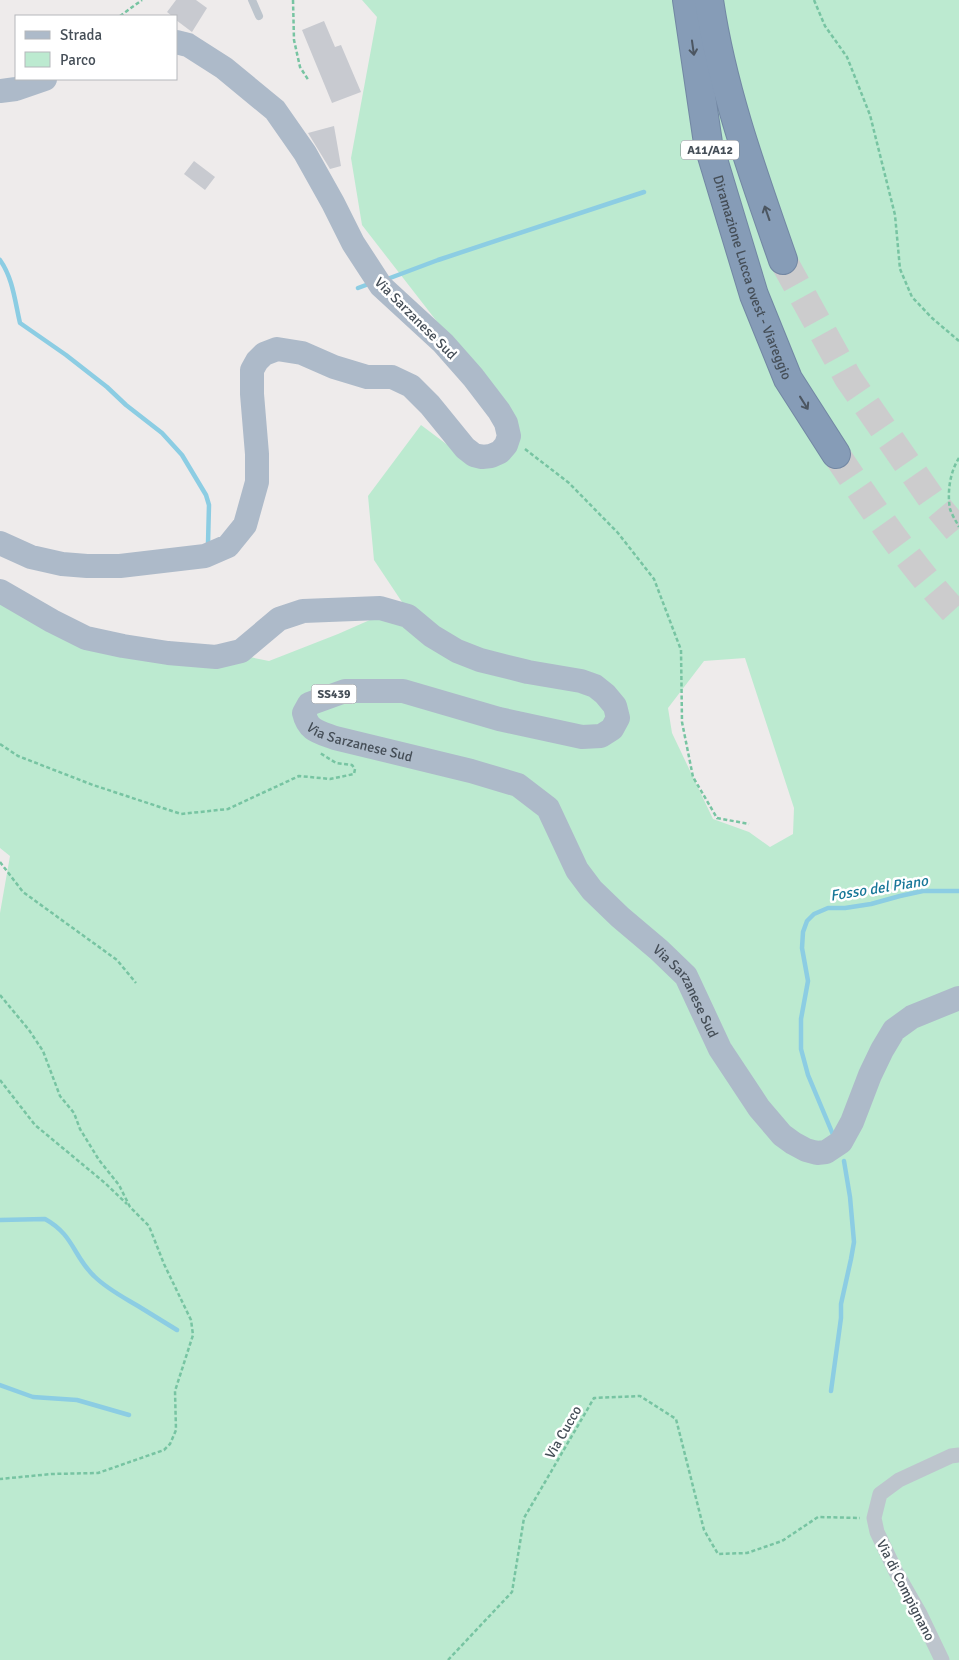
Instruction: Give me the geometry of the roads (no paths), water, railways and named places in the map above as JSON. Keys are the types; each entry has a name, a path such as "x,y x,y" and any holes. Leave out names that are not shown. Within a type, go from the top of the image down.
{"highway":[{"name":"Diramazione Lucca ovest - Viareggio","path":"687,0 708,143 754,295 788,379 836,454"},
{"name":"A11/A12","path":"709,0 714,36 740,136 783,260"}],"main road":[{"name":"Via Sarzanese Sud","path":"0,543 31,557 62,564 87,566 120,566 205,556 228,546 245,525 257,482 252,370 264,354 277,349 302,353 342,370 367,376 392,377 411,386 430,405 460,443 474,455 482,457 491,456 500,452 506,445 509,436 506,424 499,411 473,377 443,343 381,286 353,243 305,154 275,110 224,68 188,45 178,42"},
{"path":"0,91 16,89 41,80"},
{"name":"Via Sarzanese Sud","path":"0,591 86,638 168,653 216,657 241,651 279,619 303,610 380,608 408,616 432,636 457,651 480,660 528,672 581,681 595,686 615,706 618,718 612,730 601,736 582,737 500,719 403,691 345,691 309,704 304,713 306,723 315,731 518,785 548,808 577,870 592,890 620,918 659,950 686,976 720,1049 759,1108 782,1135 806,1150 816,1153 826,1152 841,1142 852,1122 870,1075 894,1030 912,1017 959,998"}],"street":[{"name":"Via di Compignano","path":"942,1660 920,1614 896,1572 877,1532 874,1518 880,1494 899,1480 951,1456 959,1456"}],"lane":[{"path":"252,0 259,16"}],"waterway":[{"path":"390,278 438,260 644,192"},
{"path":"0,260 11,282 20,323 107,387 126,405 162,433 182,455 206,495 209,505 208,544"},
{"path":"358,288 366,285"},
{"name":"Fosso del Piano","path":"834,1137 808,1075 801,1049 801,1019 808,981 802,948 803,932 807,921 814,914 828,908 845,908 871,904 923,891 959,891"},
{"path":"831,1391 841,1318 841,1304 854,1242 850,1197 844,1161"},
{"path":"0,1220 45,1219 55,1225 68,1239 87,1268 99,1281 177,1330"},
{"path":"0,1385 33,1397 77,1400 129,1415"}],"tunnel":[{"path":"783,260 848,378 933,501 959,532"},
{"path":"836,454 909,558 959,617"}]}
